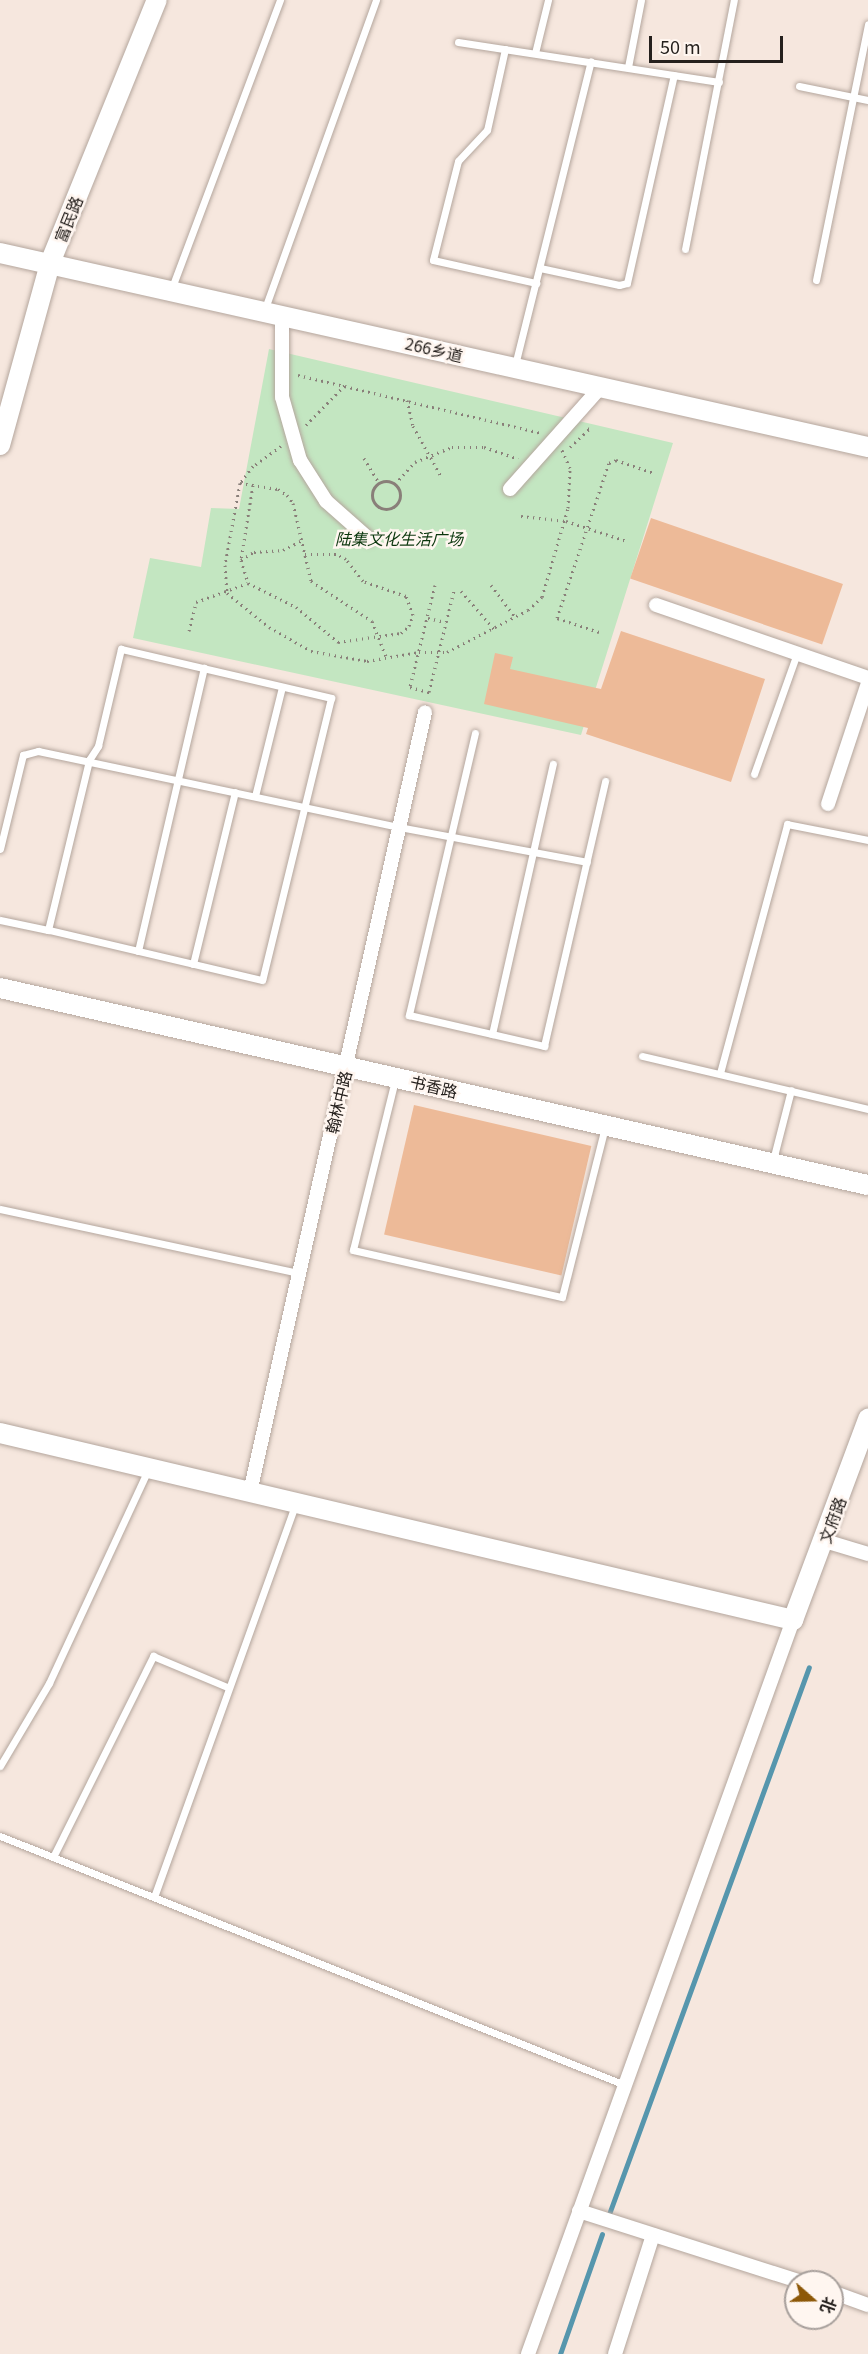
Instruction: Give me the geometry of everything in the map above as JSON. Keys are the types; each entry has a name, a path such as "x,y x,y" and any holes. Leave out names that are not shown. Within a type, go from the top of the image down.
{"street":[{"name":"富民路","path":"0,445 50,263 157,0"},
{"name":"266乡道","path":"0,253 868,447"},
{"path":"273,313 292,438 301,464 326,501 344,521 369,539"},
{"path":"510,489 601,387"},
{"path":"656,605 868,678"},
{"path":"828,804 868,683"},
{"name":"翰林中路","path":"250,1492 425,712"},
{"name":"书香路","path":"0,988 868,1185"},
{"name":"文府路","path":"793,1620 825,1541 868,1419"},
{"path":"0,1433 793,1620 528,2354"},
{"path":"825,1541 868,1554"},
{"path":"579,2211 784,2276"},
{"path":"615,2354 654,2235"},
{"path":"844,2296 868,2305"}],"lane":[{"path":"170,290 280,0"},
{"path":"273,313 376,0"},
{"path":"536,53 548,0"},
{"path":"628,67 641,0"},
{"path":"685,249 734,0"},
{"path":"816,280 868,24"},
{"path":"458,42 719,82"},
{"path":"506,49 487,130 458,161 433,260 536,283"},
{"path":"515,368 591,61"},
{"path":"540,268 619,285 627,283 674,75"},
{"path":"800,86 868,100"},
{"path":"0,920 262,980 331,698 121,649 98,746 89,760 48,930"},
{"path":"754,774 797,653"},
{"path":"138,951 204,668"},
{"path":"255,796 282,687"},
{"path":"475,733 410,1015 544,1046 605,781"},
{"path":"0,849 23,755 38,751 399,827 587,862"},
{"path":"492,1034 552,764"},
{"path":"194,964 234,792"},
{"path":"720,1073 787,824 868,840"},
{"path":"642,1056 868,1109"},
{"path":"395,1078 353,1250 562,1297 605,1125"},
{"path":"772,1163 791,1090"},
{"path":"0,1209 299,1273"},
{"path":"0,1766 49,1683 149,1468"},
{"path":"154,1897 227,1687 296,1503"},
{"path":"53,1857 153,1656 227,1687"},
{"path":"0,1836 625,2085"}],"path":[{"path":"281,371 345,385 526,426 554,439 570,468 566,521 549,584 542,597 516,617 438,654 418,652 387,659 350,660 310,651 269,627 227,593 225,565 240,483 253,466 292,438 345,385"},
{"path":"407,399 413,426 441,476"},
{"path":"395,484 415,462 452,447 484,447 530,466"},
{"path":"364,458 379,483"},
{"path":"598,632 557,618 587,528 612,460 654,473"},
{"path":"240,483 278,489 293,502 306,569 318,588 362,611 379,634 387,659"},
{"path":"379,483 373,490 373,500 378,507 387,510 399,501 400,492 395,484"},
{"path":"379,483 395,484"},
{"path":"253,485 241,560 248,583 296,607 338,642 379,634 401,633 409,626 413,615 406,596 363,581 346,559 336,554 303,554"},
{"path":"521,516 566,521 627,541"},
{"path":"241,560 254,552 283,550 301,541"},
{"path":"189,631 195,602 227,593 248,583"},
{"path":"435,585 410,687 429,692 454,590"},
{"path":"491,585 516,617"},
{"path":"461,591 494,629"},
{"path":"427,618 446,622"}],"green space":[{"name":"陆集文化生活广场","path":"269,349 673,443 581,735 133,638 150,558 201,567 211,508 239,509"}],"building":[{"path":"651,518 843,584 822,645 630,579"},
{"path":"621,631 765,679 731,782 586,734 588,728 484,704 495,653 513,657 510,669 601,689"},
{"path":"414,1105 591,1146 561,1276 384,1235"}],"waterway":[{"path":"609,2214 809,1667"},
{"path":"560,2354 602,2234"}]}
